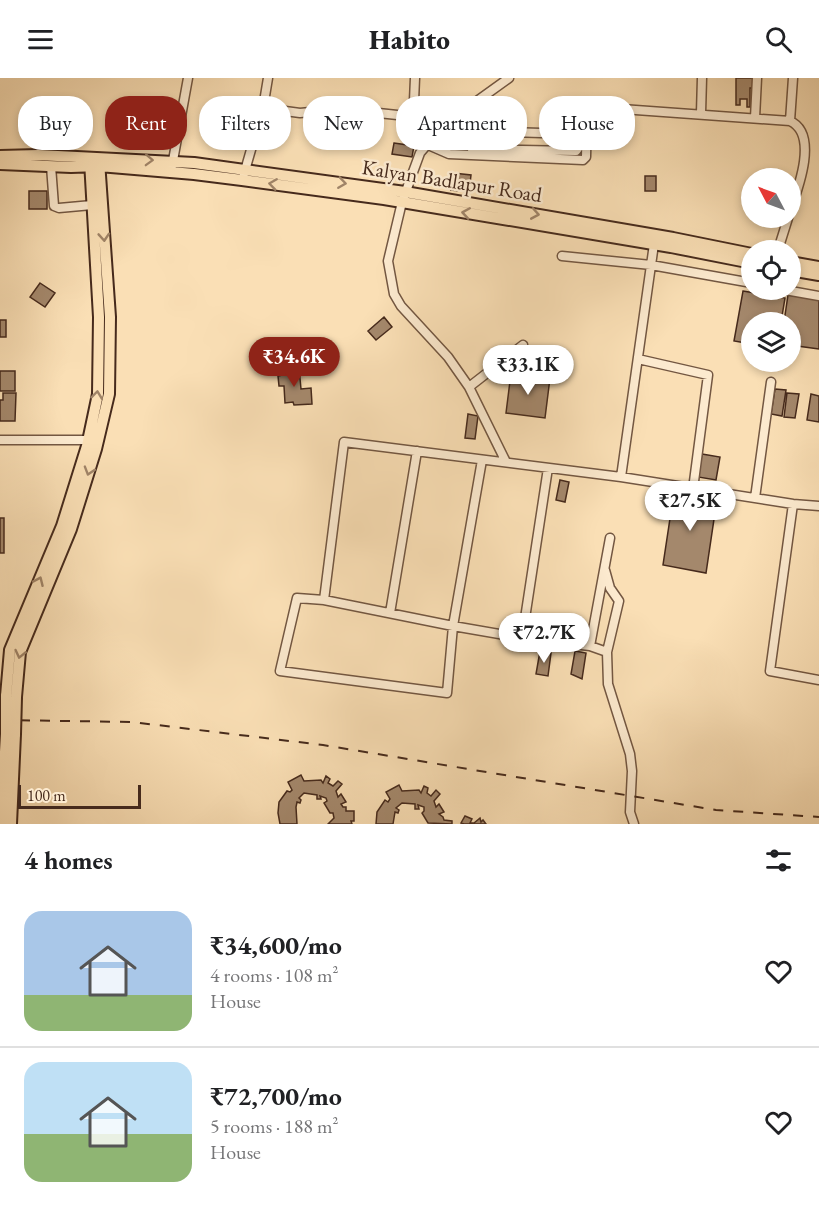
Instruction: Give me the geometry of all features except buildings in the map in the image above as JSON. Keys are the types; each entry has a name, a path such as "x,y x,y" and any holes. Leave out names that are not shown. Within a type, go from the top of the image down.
{"main road":[{"name":"Kalyan Badlapur Road","path":"0,156 172,167 243,175 403,197 741,252"},
{"name":"Kalyan Badlapur Road","path":"0,164 51,166 94,162"},
{"path":"93,440 100,349 92,205 94,162"},
{"path":"11,824 11,697 8,666 15,636 62,526 109,394 111,349 94,162"},
{"name":"Kalyan Badlapur Road","path":"403,197 654,244 672,242 741,260"},
{"path":"801,264 819,267"},
{"path":"801,272 819,275"},
{"path":"1,824 10,734"}],"street":[{"path":"172,167 188,78"},
{"path":"264,96 268,78"},
{"path":"414,96 415,78"},
{"path":"483,96 509,78"},
{"path":"701,113 702,78"},
{"path":"755,118 758,78"},
{"path":"790,121 793,78"},
{"path":"439,150 448,154 583,160 586,157 587,113 592,108 701,113 790,121 797,124 804,136 801,178"},
{"path":"291,112 341,109 396,115"},
{"path":"527,134 539,134 538,151"},
{"path":"243,175 250,150"},
{"path":"422,150 403,197 388,261 394,294 452,363 469,387 506,462"},
{"path":"516,150 577,150"},
{"path":"51,166 54,206 59,208 92,205"},
{"path":"621,477 654,244"},
{"path":"562,256 651,266 741,282"},
{"path":"801,293 819,296"},
{"path":"469,387 523,345"},
{"path":"638,359 708,375 693,489"},
{"path":"755,498 771,382"},
{"path":"0,440 93,440"},
{"path":"324,600 344,442 621,477 819,506"},
{"path":"390,613 417,451"},
{"path":"482,460 453,626 447,693 280,671 297,598 324,600 453,626 522,638 590,646 607,652"},
{"path":"522,638 548,468"},
{"path":"793,504 771,672 819,680"},
{"path":"590,646 610,538"},
{"path":"604,567 612,591 619,601 607,652 608,684 630,754 632,771 630,812 634,824"}],"railway":[{"path":"0,720 132,722 323,745 716,810 819,817"}]}
